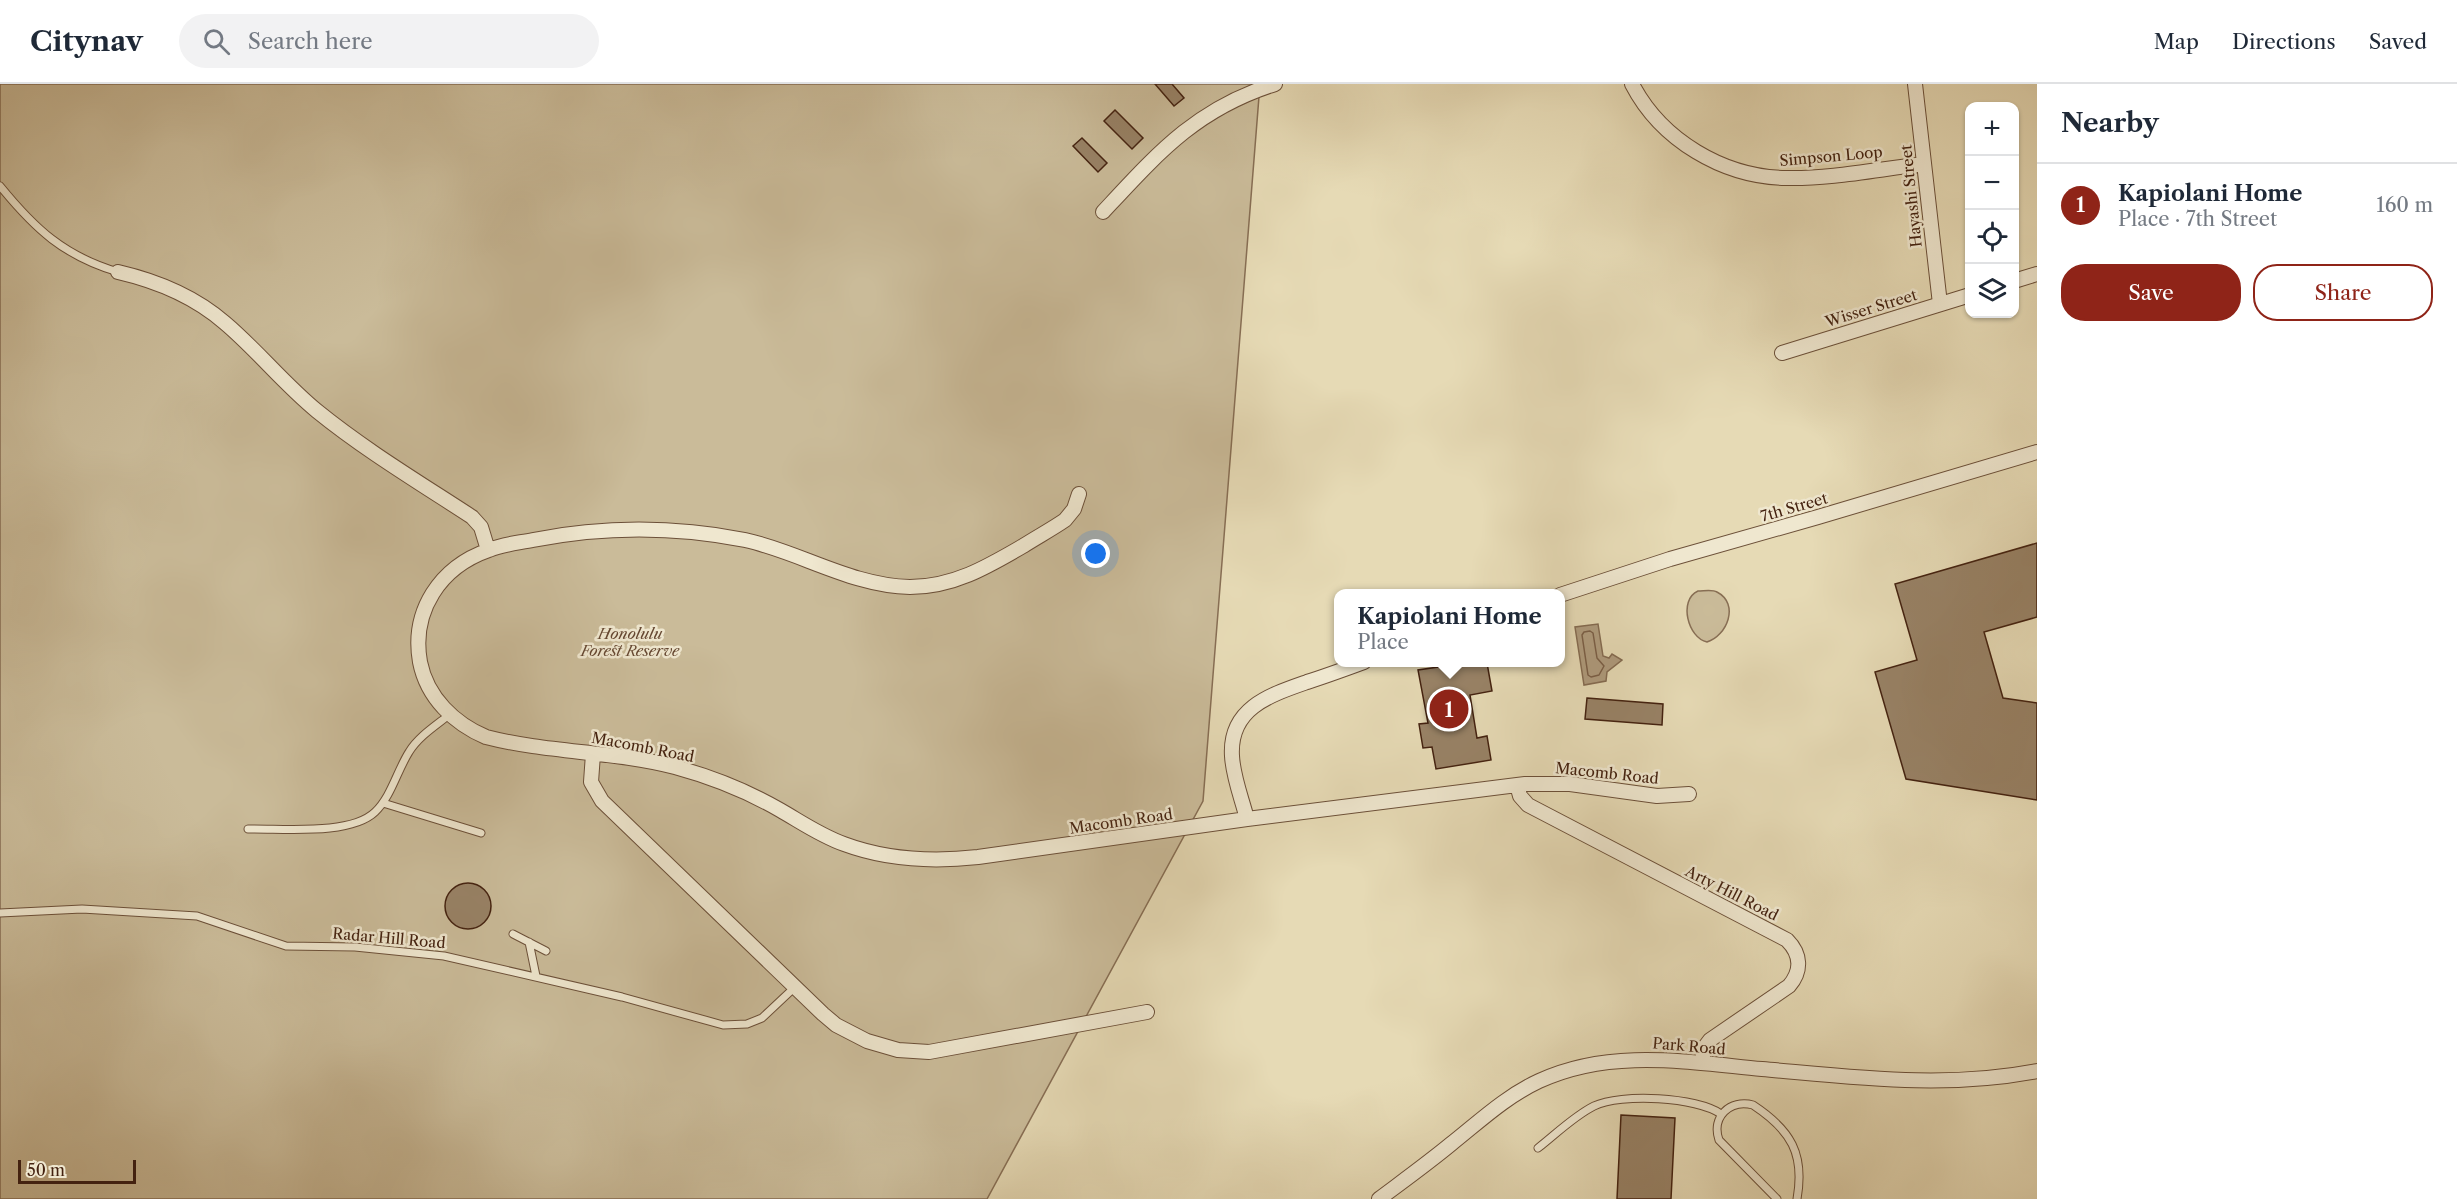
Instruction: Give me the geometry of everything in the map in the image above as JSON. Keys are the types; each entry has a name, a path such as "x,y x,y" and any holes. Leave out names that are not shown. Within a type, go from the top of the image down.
{"street":[{"path":"1103,212 1162,149 1189,127 1238,98 1275,84"},
{"name":"Simpson Loop","path":"1632,84 1657,119 1683,143 1714,162 1749,173 1767,177 1804,177 1924,164"},
{"name":"Hayashi Street","path":"1915,84 1940,304"},
{"path":"118,272 158,283 212,312 316,411 472,517 481,527 489,550"},
{"path":"2019,279 2037,274"},
{"name":"Wisser Street","path":"1782,353 1965,296"},
{"name":"7th Street","path":"1565,593 1659,562 2037,452"},
{"name":"Macomb Road","path":"1079,494 1074,509 1065,520 1020,548 975,573 928,586 875,583 778,549 682,530 585,531 489,550 461,564 431,593 420,621 421,665 432,692 449,715 473,732 486,737 644,761 699,774 754,796 807,827 844,844 873,853 907,859 955,860 1247,819 1517,785 1570,784 1642,795 1689,794"},
{"path":"1247,819 1231,754 1235,733 1245,714 1269,695 1352,667"},
{"path":"593,754 591,782 602,801 822,1014 851,1034 883,1047 913,1052 944,1050 1147,1012"},
{"name":"Arty Hill Road","path":"1517,785 1520,796 1528,805 1787,940 1796,951 1799,963 1794,980 1789,986 1710,1040 1704,1048 1702,1063"},
{"name":"Park Road","path":"1379,1199 1453,1143 1490,1111 1540,1080 1570,1069 1610,1060 1658,1059 1902,1081 1964,1080 2037,1071"}],"lane":[{"path":"0,186 21,212 49,239 81,259 118,272"},
{"path":"248,829 328,828 350,825 373,814 383,803 409,751 427,732 449,715"},
{"path":"383,803 481,833"},
{"name":"Radar Hill Road","path":"0,913 82,909 197,916 286,946 355,947 423,952 536,976 711,1022 735,1026 762,1018 795,987"},
{"path":"513,934 546,951"},
{"path":"529,942 536,976"},
{"path":"1538,1148 1585,1111 1606,1101 1643,1099 1698,1103 1721,1114"},
{"path":"1778,1199 1719,1140 1716,1127 1721,1114 1732,1105 1746,1103 1753,1105 1787,1136 1800,1163 1797,1199"}],"green space":[{"name":"Honolulu Forest Reserve","path":"0,84 1260,84 1203,801 987,1199 0,1199"},
{"path":"1698,591 1715,591 1724,597 1728,604 1729,612 1725,627 1714,639 1707,642 1695,634 1688,618 1688,602"}],"water":[{"path":"1598,624 1603,656 1609,658 1612,654 1622,660 1607,672 1606,681 1584,685 1575,627"}],"building":[{"path":"1155,84 1172,84 1184,98 1174,106"},
{"path":"1115,110 1143,138 1132,149 1104,121"},
{"path":"1082,138 1107,163 1098,172 1073,146"},
{"path":"2037,543 2037,617 1984,632 2003,698 2037,703 2037,800 1906,779 1875,672 1917,660 1895,584"},
{"path":"1439,667 1488,667 1492,691 1470,695 1477,738 1487,736 1491,760 1436,769 1432,747 1423,748 1419,724 1428,723 1418,670"},
{"path":"1587,698 1663,704 1662,725 1585,719"},
{"path":"468,883 484,890 491,906 484,922 468,929 452,922 445,906 452,890"},
{"path":"1621,1115 1675,1118 1671,1199 1617,1199"}],"place":[{"name":"Kapiolani Home","path":"1449,709"}]}
